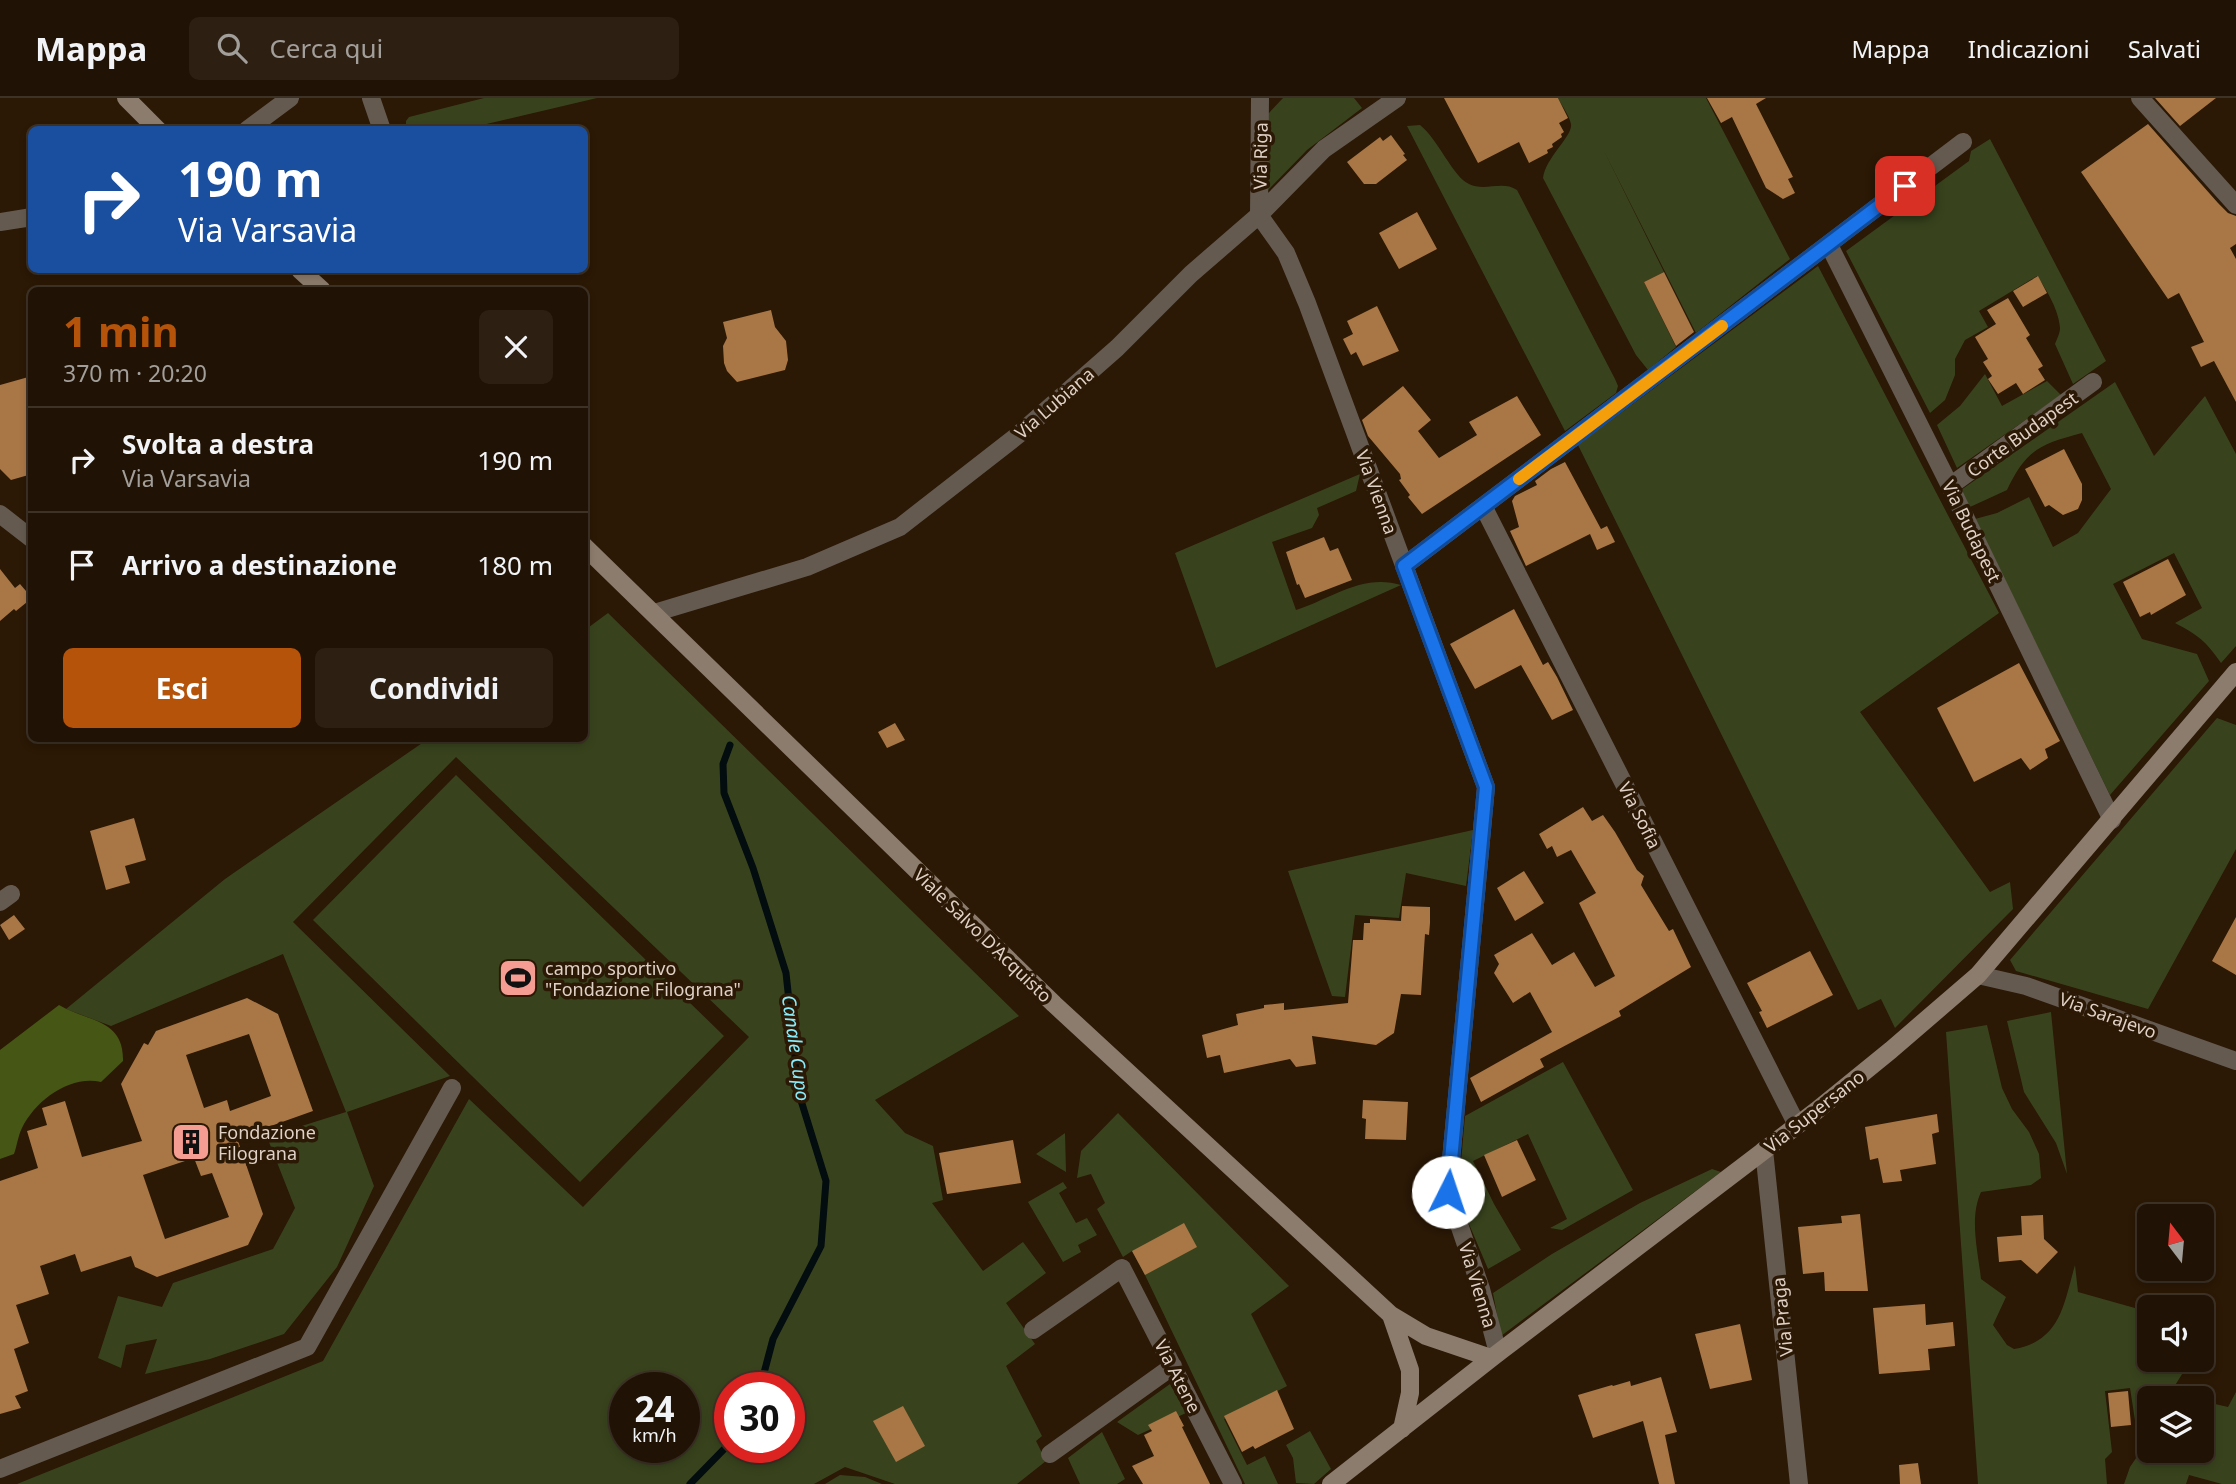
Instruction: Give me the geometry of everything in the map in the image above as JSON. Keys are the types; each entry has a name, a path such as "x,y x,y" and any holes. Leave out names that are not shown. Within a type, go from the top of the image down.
{"street":[{"path":"126,98 154,126"},
{"path":"252,126 290,98"},
{"path":"371,98 381,126"},
{"name":"Via Riga","path":"1259,215 1260,98"},
{"name":"Via Lubiana","path":"654,613 807,567 900,527 1018,435 1117,348 1191,274 1259,215 1324,149 1397,98"},
{"path":"2140,98 2236,205"},
{"path":"1404,566 1962,142"},
{"name":"Via Vienna","path":"1259,215 1286,253 1307,303 1486,787 1448,1192 1481,1289 1495,1355"},
{"path":"0,222 28,217"},
{"name":"Via Budapest","path":"1829,245 1950,486 2112,820"},
{"path":"303,273 319,287"},
{"name":"Corte Budapest","path":"1950,486 2094,382"},
{"name":"Via Sofia","path":"1483,506 1797,1125"},
{"path":"0,514 28,536"},
{"name":"Viale Salvo D'Acquisto","path":"588,550 1054,1004 1391,1315 1426,1336 1495,1355"},
{"name":"Via Supersano","path":"1331,1484 1495,1355 1797,1125 1891,1050 1978,975 2236,672"},
{"name":"Via Sarajevo","path":"1978,975 2026,986 2236,1061"},
{"path":"0,1469 307,1347 452,1088"},
{"name":"Via Praga","path":"1764,1150 1800,1484"},
{"name":"Via Atene","path":"1033,1330 1122,1268 1233,1484"},
{"name":"Viale Salvo D'Acquisto","path":"1391,1315 1410,1370 1410,1393 1402,1429"},
{"path":"1050,1454 1173,1366"}],"green space":[{"path":"484,98 597,98 478,126 406,126 409,117"},
{"path":"1283,98 1354,98 1362,108 1307,150 1267,191 1268,114"},
{"path":"1558,98 1706,98 1790,259 1696,333 1604,151 1664,272 1644,282 1676,347 1648,370 1636,355 1543,178 1549,162 1568,135 1571,124"},
{"path":"1420,125 1463,180 1475,186 1505,186 1517,190 1615,379 1618,386 1616,393 1565,431 1407,126"},
{"path":"1990,139 2106,361 2073,384 2055,344 2060,330 2057,315 2037,276 1979,311 1988,327 1965,340 1955,359 1955,375 1945,400 1930,413 1846,251 1969,161 1971,151"},
{"path":"1818,266 1999,613 1860,712 1990,892 2010,882 2013,909 1895,1028 1881,999 1858,1010 1578,445"},
{"path":"1985,374 2002,406 2047,381 2061,395 1957,468 1937,425 1960,406"},
{"path":"2115,382 2154,456 2205,396 2236,454 2236,646 2221,663 2201,639 2175,623 2202,608 2174,553 2113,584 2142,639 2197,654 2209,681 2110,795 1975,519 1997,513 2029,497 2053,547 2078,533 2111,489 2082,433 2036,450 2021,465 2007,490 1970,507 1961,490"},
{"path":"1360,474 1356,491 1317,508 1319,515 1312,528 1272,542 1296,610 1360,585 1387,582 1401,585 1216,668 1175,553"},
{"path":"608,613 1019,1016 875,1100 905,1133 933,1146 943,1200 932,1203 983,1271 1023,1242 1046,1273 1006,1303 1035,1344 1006,1366 1042,1436 1036,1441 1046,1461 1017,1484 895,1484 845,1467 814,1484 17,1484 323,1361 469,1099 583,1207 749,1037 456,757 293,922 450,1076 347,1112 374,1186 337,1267 284,1334 210,1359 145,1374 157,1339 126,1345 121,1368 98,1358 118,1296 162,1307 173,1283 273,1249 295,1208 267,1137 346,1112 283,954 111,1026 66,1009 225,879 424,742 588,742 588,628"},
{"path":"2217,718 2236,725 2236,849 2148,1009 2016,971 2010,960"},
{"name":"campo sportivo \"Fondazione Filograna\"","path":"456,775 724,1036 580,1182 313,920"},
{"path":"1473,830 1466,886 1406,873 1399,918 1355,915 1345,997 1332,996 1288,871"},
{"path":"59,1005 111,1029 122,1047 123,1061 101,1082 78,1082 45,1099 22,1128 14,1154 0,1159 0,1050"},
{"path":"2051,1012 2067,1174 2056,1143 2024,1092 2007,1021"},
{"path":"1987,1025 2002,1088 2039,1154 2041,1178 2031,1185 1981,1192 1977,1202 1975,1235 1981,1279 2006,1297 1993,1325 2007,1345 2014,1349 2030,1345 2042,1338 2058,1318 2075,1265 2078,1292 2137,1309 2137,1372 2183,1372 2175,1386 2137,1386 2136,1427 2130,1388 2105,1391 2112,1452 2105,1459 2107,1484 1978,1484 1946,1032"},
{"path":"1563,1062 1633,1190 1562,1230 1550,1228 1567,1219 1528,1134 1473,1161 1521,1250 1488,1269 1458,1198 1465,1116"},
{"path":"1118,1113 1289,1286 1251,1314 1287,1386 1224,1419 1247,1465 1265,1456 1278,1484 1245,1484 1145,1275 1132,1251 1123,1257 1097,1209 1105,1203 1091,1174 1077,1178 1081,1151"},
{"path":"1065,1133 1066,1172 1036,1154"},
{"path":"1712,1169 1721,1172 1501,1336 1493,1293 1552,1254 1640,1203"},
{"path":"1063,1182 1067,1188 1059,1193 1076,1223 1087,1218 1097,1235 1078,1245 1081,1252 1063,1262 1028,1202"},
{"path":"1170,1384 1186,1413 1138,1435 1117,1422"},
{"path":"2236,1392 2236,1484 2222,1484 2189,1475 2186,1484 2124,1484 2137,1457 2137,1463 2214,1463 2214,1404 2228,1407"},
{"path":"1310,1431 1331,1469 1314,1484 1296,1483 1293,1458 1286,1445"},
{"path":"1102,1432 1125,1479 1117,1484 1080,1484 1068,1458"},
{"path":"840,1475 865,1477 882,1484 825,1484"}],"building":[{"path":"1444,98 1558,98 1568,118 1559,123 1564,132 1562,137 1552,144 1553,147 1547,150 1548,153 1529,163 1519,142 1478,163"},
{"path":"1707,98 1766,98 1756,104 1793,177 1788,179 1795,193 1783,199 1766,188 1732,117 1721,123"},
{"path":"2155,98 2216,98 2180,126"},
{"path":"2148,124 2218,203 2228,213 2236,216 2236,244 2230,248 2236,259 2236,402 2214,361 2201,367 2191,347 2204,342 2179,293 2168,299 2081,172"},
{"path":"1391,135 1407,160 1376,184 1364,184 1347,162 1380,137 1383,141"},
{"path":"1417,212 1437,249 1399,269 1379,233"},
{"path":"1664,272 1694,332 1676,346 1644,282"},
{"path":"2038,276 2047,293 2023,307 2013,291"},
{"path":"2008,298 2030,335 2026,338 2043,366 2038,369 2045,380 2023,394 2016,383 1998,394 1988,379 1992,376 1983,362 1988,359 1975,337 1996,324 1987,310"},
{"path":"1377,306 1399,351 1363,366 1356,352 1351,355 1343,339 1353,334 1347,321"},
{"path":"771,310 775,327 786,341 788,360 785,370 737,382 724,363 723,346 727,338 723,322"},
{"path":"28,377 28,475 11,480 0,469 0,385"},
{"path":"1403,386 1431,420 1418,431 1439,458 1477,435 1469,422 1517,396 1541,435 1422,514 1408,497 1410,495 1399,480 1400,474 1368,436 1362,420"},
{"path":"2064,449 2082,484 2082,500 2078,509 2063,515 2049,505 2045,507 2025,469"},
{"path":"1565,462 1601,529 1607,526 1615,542 1597,550 1590,534 1526,566 1510,531 1519,527 1512,501 1515,496 1537,485 1535,481 1551,469"},
{"path":"1324,537 1330,551 1338,548 1352,580 1305,598 1299,584 1297,585 1286,552"},
{"path":"2168,559 2186,595 2151,615 2150,612 2140,617 2123,582"},
{"path":"0,569 15,588 20,584 28,593 28,601 0,621"},
{"path":"1514,609 1543,665 1548,662 1573,710 1552,720 1521,665 1475,689 1450,644"},
{"path":"2019,663 2060,741 2045,749 2048,758 2030,770 2021,758 1974,782 1937,708"},
{"path":"895,723 905,740 887,748 878,732"},
{"path":"1583,807 1592,821 1603,815 1615,832 1637,870 1644,876 1641,885 1669,931 1673,929 1691,967 1619,1011 1621,1016 1540,1059 1544,1067 1481,1102 1470,1078 1552,1032 1530,992 1513,1003 1494,973 1499,964 1494,955 1532,933 1552,965 1574,952 1595,987 1615,976 1579,903 1596,893 1571,850 1557,857 1552,846 1547,849 1539,834"},
{"path":"134,818 146,860 125,866 130,883 106,890 90,831"},
{"path":"1524,871 1544,903 1515,921 1497,888"},
{"path":"1402,906 1430,907 1430,923 1429,935 1425,934 1421,995 1401,994 1394,1033 1376,1045 1312,1036 1316,1064 1296,1067 1290,1059 1224,1073 1220,1055 1207,1058 1202,1035 1238,1025 1236,1014 1264,1008 1264,1005 1284,1003 1284,1010 1348,1003 1353,940 1363,940 1364,923 1370,923 1370,919 1401,921"},
{"path":"14,915 25,929 9,940 0,925"},
{"path":"2236,917 2236,975 2212,961"},
{"path":"1810,951 1833,995 1767,1028 1759,1012 1762,1011 1747,983"},
{"path":"247,998 278,1014 313,1111 237,1138 263,1214 248,1245 157,1277 135,1267 131,1256 81,1272 75,1254 40,1266 49,1294 16,1305 29,1343 14,1349 28,1391 15,1396 21,1408 0,1414 0,1181 38,1168 27,1131 47,1125 42,1108 65,1101 82,1157 142,1141 121,1084 144,1043 148,1045 156,1031","holes":["249,1034 271,1096 230,1111 227,1100 204,1108 186,1055","194,1158 201,1176 212,1173 229,1217 165,1239 143,1175"]},
{"path":"1363,1100 1408,1102 1406,1140 1365,1139"},
{"path":"1937,1114 1939,1132 1932,1134 1936,1164 1900,1170 1902,1181 1883,1183 1878,1158 1870,1160 1865,1127"},
{"path":"1013,1140 1021,1183 947,1194 939,1153"},
{"path":"1517,1140 1536,1180 1502,1197 1484,1155"},
{"path":"1860,1214 1868,1291 1825,1291 1824,1272 1803,1274 1798,1227 1842,1223 1841,1216"},
{"path":"2043,1215 2044,1239 2058,1252 2037,1274 2021,1260 1999,1262 1997,1237 2022,1235 2021,1216"},
{"path":"1184,1223 1197,1247 1145,1275 1132,1251"},
{"path":"1925,1304 1926,1325 1953,1322 1955,1346 1928,1349 1930,1370 1879,1374 1873,1308"},
{"path":"1740,1324 1752,1380 1710,1389 1695,1334"},
{"path":"1661,1377 1677,1432 1665,1435 1675,1484 1659,1484 1643,1421 1593,1438 1578,1395 1630,1381 1631,1386"},
{"path":"1277,1390 1294,1429 1255,1449 1253,1446 1242,1452 1224,1416"},
{"path":"2128,1391 2131,1425 2111,1427 2108,1393"},
{"path":"903,1406 925,1446 896,1462 873,1421"},
{"path":"1176,1411 1210,1484 1143,1484 1132,1466 1154,1456 1144,1435 1152,1431 1148,1425"},
{"path":"1918,1463 1921,1484 1900,1484 1899,1465"}],"waterway":[{"name":"Canale Cupo","path":"730,745 723,764 724,793 753,868 786,973 799,1094 826,1181 821,1246 773,1339 764,1372"},
{"name":"Canale Cupo","path":"690,1484 714,1459"}],"slow traffic":[{"path":"1519,479 1722,326"}],"place":[{"name":"campo sportivo \"Fondazione Filograna\"","path":"518,978"},
{"name":"Fondazione Filograna","path":"191,1142"}],"route":[{"path":"1448,1192 1486,787 1404,566 1905,186"}]}
